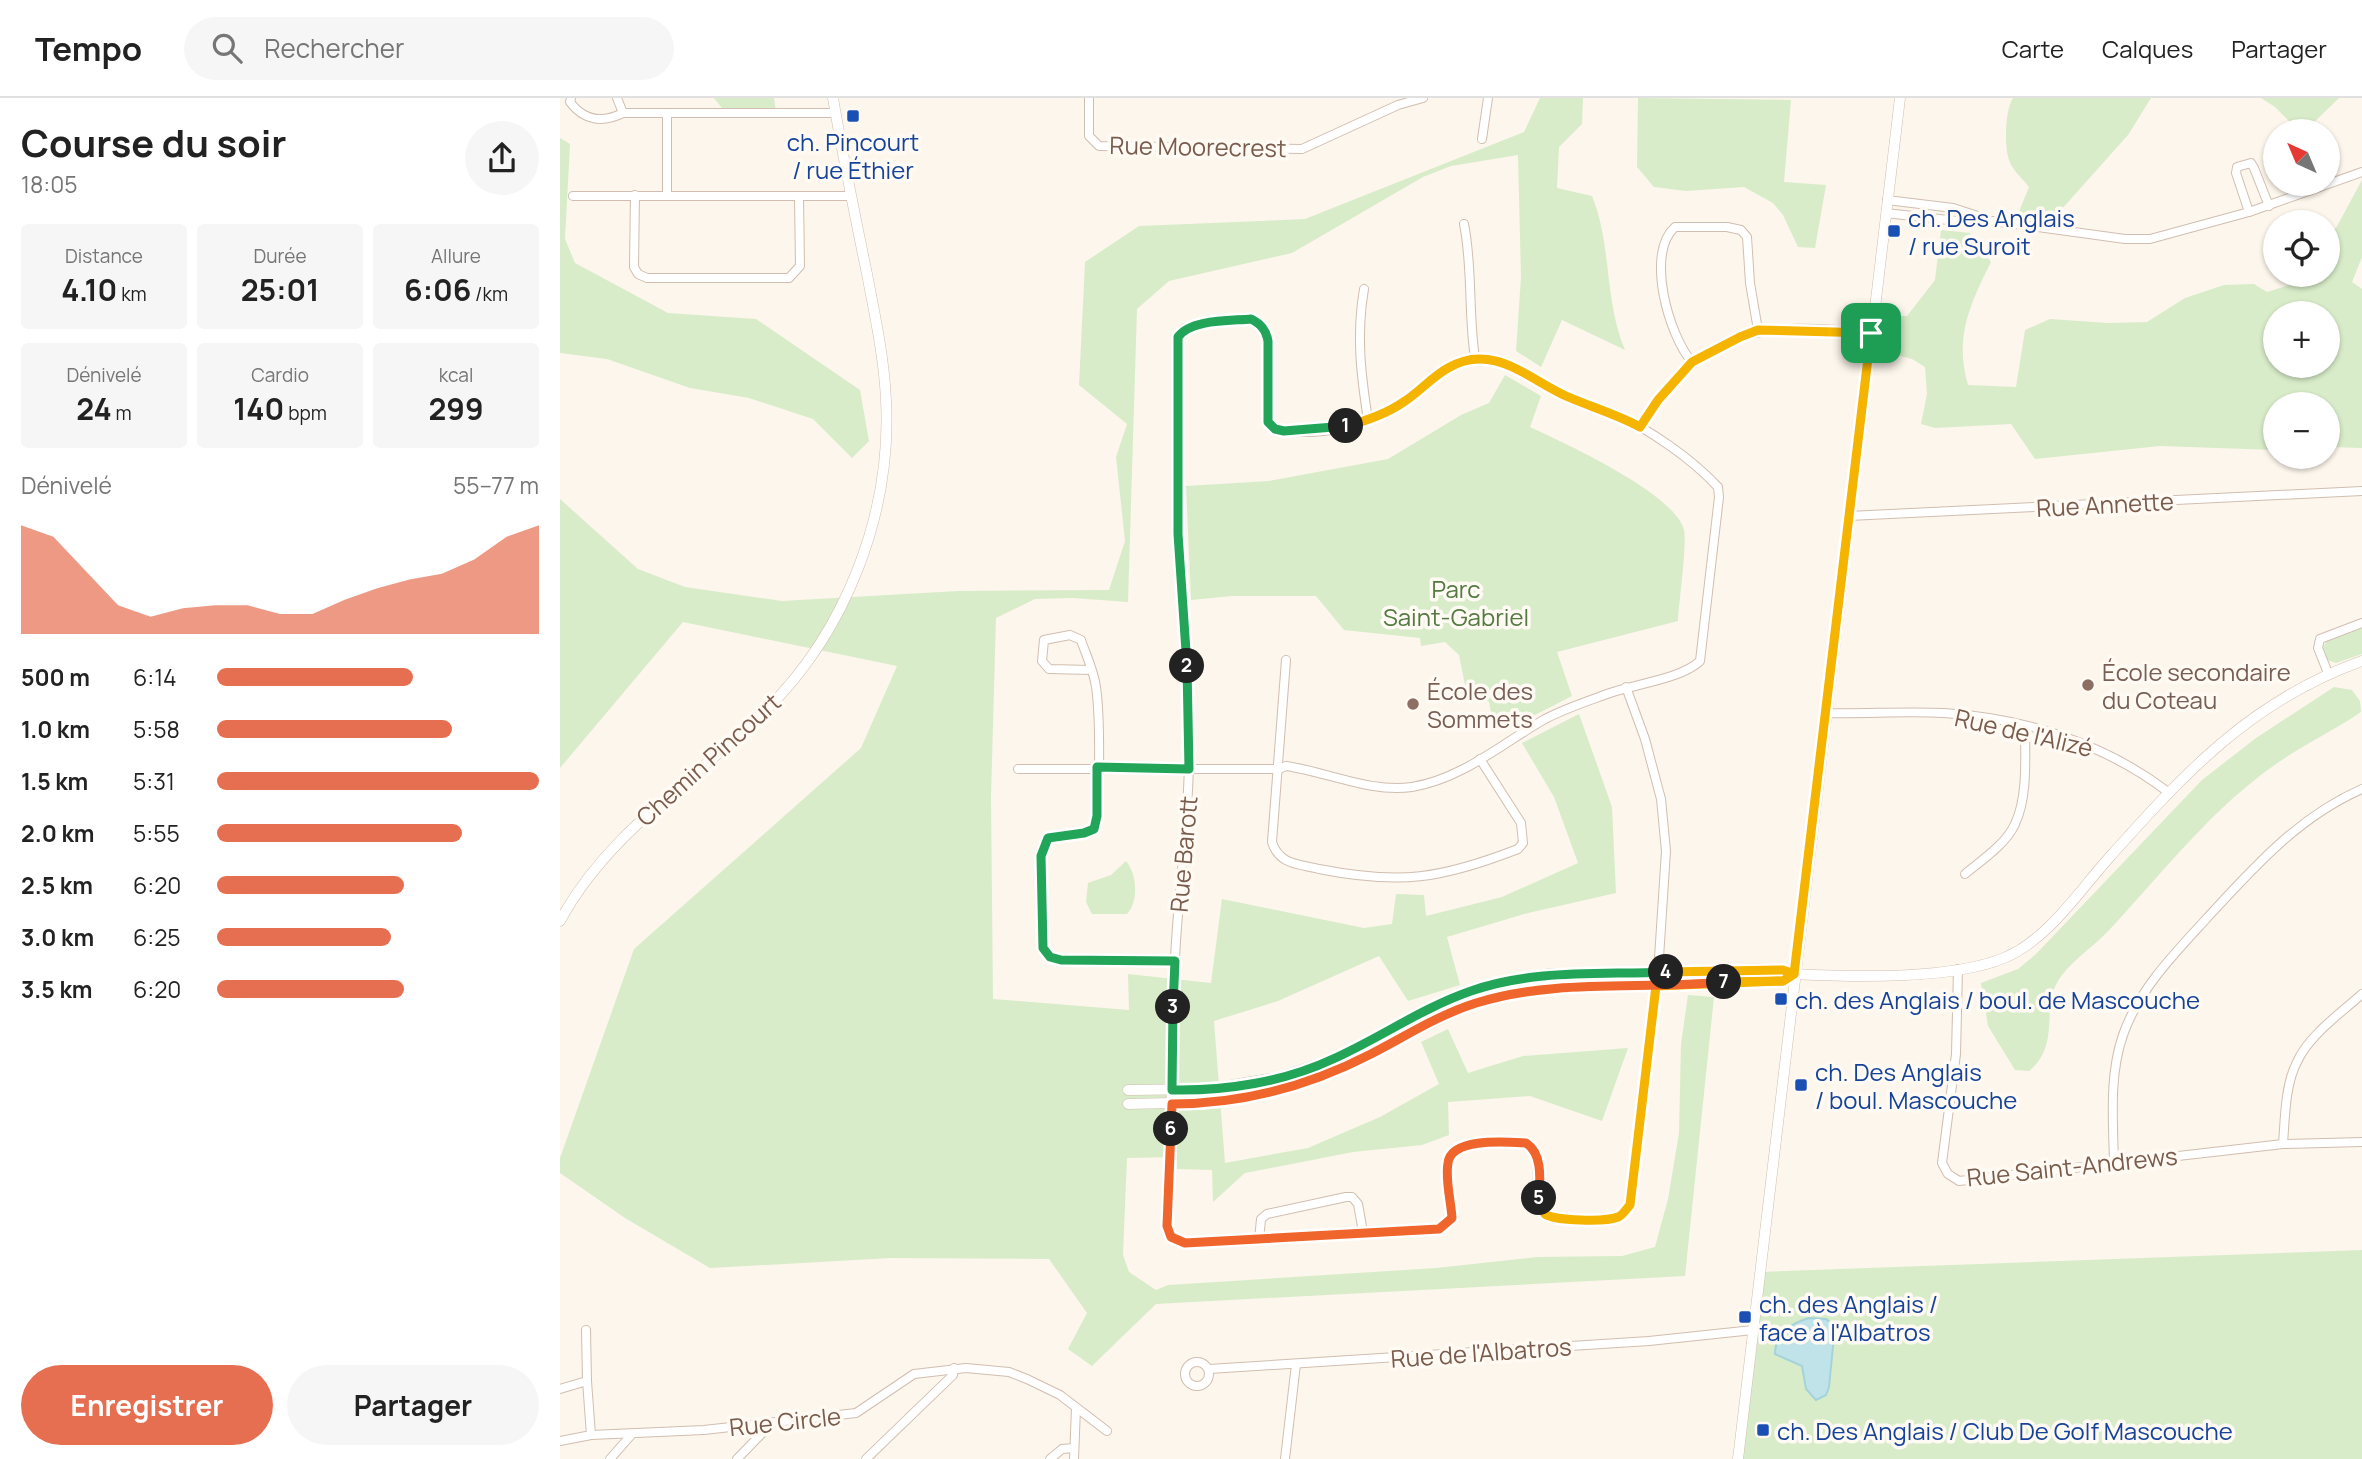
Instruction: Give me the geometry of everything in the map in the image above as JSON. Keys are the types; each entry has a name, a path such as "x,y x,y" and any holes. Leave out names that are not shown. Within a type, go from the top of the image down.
{"street":[{"path":"571,98 570,102 584,116 608,120 623,113 835,113"},
{"path":"617,98 623,113"},
{"name":"Chemin Pincourt","path":"560,921 599,864 633,826 741,734 785,690 833,623 856,573 880,492 885,456 887,401 879,339 833,98"},
{"name":"Rue Moorecrest","path":"1089,98 1089,136 1100,146 1302,149 1339,130 1423,98"},
{"path":"1482,139 1489,98"},
{"path":"1738,1459 1900,98"},
{"path":"667,113 667,195"},
{"path":"2249,212 2236,173 2237,167 2245,162 2254,168 2269,206"},
{"path":"1885,213 1966,222 1993,221 2125,239 2150,239 2269,206 2362,172"},
{"path":"635,195 634,267 638,274 647,278 789,278 800,266 799,197"},
{"path":"573,196 851,196"},
{"path":"1887,200 1953,208 1993,221"},
{"path":"1464,224 1471,270 1469,292 1475,358"},
{"path":"1692,362 1681,350 1667,311 1661,279 1668,234 1675,227 1727,227 1741,230 1747,237 1750,283 1758,330"},
{"path":"1018,769 1279,769 1286,766 1366,784 1401,788 1440,779 1480,760 1568,708 1626,687 1677,673 1700,661 1718,487 1706,474 1640,427 1615,413 1568,397 1512,364 1475,358 1446,369 1404,402 1368,420 1361,385 1357,324 1364,289"},
{"name":"Rue Barott","path":"1368,420 1334,429 1275,429 1268,422 1266,331 1251,319 1183,329 1178,337 1178,534 1189,697 1189,769 1175,961 1167,1226 1171,1237 1185,1243 1445,1226 1452,1218 1447,1161 1453,1150 1465,1145 1526,1143 1534,1147 1539,1170 1539,1207 1557,1219 1606,1220 1620,1217 1630,1205 1658,973 1666,885 1666,829 1645,739 1626,687"},
{"path":"1640,427 1658,400 1692,362 1718,345 1758,330 1871,333"},
{"name":"Rue Annette","path":"1849,516 2362,491"},
{"path":"2328,673 2318,648 2320,639 2362,623"},
{"path":"1091,670 1049,669 1042,662 1044,640 1049,636 1076,636 1081,640 1091,670 1096,687 1097,816 1094,829 1048,838 1043,846 1043,948 1050,957 1061,960 1175,961"},
{"path":"1286,660 1272,842 1275,852 1284,862 1360,877 1399,880 1433,877 1472,867 1518,849 1523,843 1521,823 1480,760"},
{"path":"1128,1090 1244,1085 1311,1068 1341,1056 1428,1009 1486,986 1549,974 1760,969 1783,970 1794,974 1868,976 1958,969 2007,957 2038,936 2200,759 2244,725 2328,673 2362,661"},
{"name":"Rue de l'Alizé","path":"1826,713 1947,713 2025,727 2083,741 2140,770 2168,792"},
{"path":"1965,874 1997,847 2015,825 2022,800 2025,727"},
{"path":"2114,1162 2112,1112 2116,1068 2123,1035 2140,998 2178,950 2281,840 2343,797 2362,789"},
{"name":"Rue Saint-Andrews","path":"1958,969 1956,1054 1942,1163 1948,1174 1959,1181 2283,1144 2362,1142"},
{"path":"1128,1104 1237,1099 1320,1078 1433,1020 1494,998 1557,987 1783,981 1794,974"},
{"path":"2283,1144 2292,1075 2297,1061 2305,1048 2362,994"},
{"path":"1259,1240 1261,1219 1267,1214 1346,1197 1352,1198 1358,1204 1363,1232"},
{"path":"586,1330 591,1435"},
{"name":"Rue de l'Albatros","path":"1209,1369 1649,1341 1753,1330"},
{"path":"1285,1459 1296,1364"},
{"name":"Rue Circle","path":"560,1441 591,1435 771,1424 856,1413 915,1374 983,1367 1009,1372 1060,1395 1107,1431"},
{"path":"866,1459 953,1375 954,1368"},
{"path":"560,1389 587,1381"},
{"path":"1074,1459 1076,1408"},
{"path":"737,1459 771,1424"},
{"path":"610,1459 632,1434"},
{"path":"1051,1459 1062,1450 1074,1448"}],"green space":[{"path":"714,98 774,98 776,112 725,112"},
{"path":"1540,98 1583,98 1582,124 1559,147 1557,188 1592,196 1603,234 1618,331 1625,350 1562,320 1541,367 1516,351 1521,277 1518,155 1451,166 1423,177 1292,253 1169,281 1137,309 1128,602 1073,598 1035,599 996,618 991,797 993,999 1129,1010 1128,974 1211,983 1222,899 1364,928 1392,924 1396,894 1424,895 1426,916 1502,897 1578,863 1554,797 1522,743 1579,714 1612,807 1616,893 1528,913 1447,937 1460,985 1408,1001 1379,956 1278,1001 1214,1021 1225,1163 1308,1148 1380,1117 1439,1084 1421,1042 1448,1029 1468,1073 1523,1056 1628,1048 1602,1121 1530,1096 1448,1102 1449,1135 1422,1145 1353,1152 1245,1173 1213,1202 1212,1170 1177,1169 1176,1157 1127,1158 1123,1255 1129,1272 1156,1290 1168,1285 1436,1268 1537,1257 1622,1256 1655,1247 1668,1199 1679,1133 1681,1044 1688,995 1714,997 1685,1276 1156,1304 1092,1366 1068,1349 1087,1313 1049,1259 891,1258 710,1268 625,1218 560,1173 560,1158 634,949 861,748 897,666 683,622 560,768 560,499 638,569 685,587 782,601 958,591 1109,590 1125,541 1116,457 1127,424 1079,385 1085,262 1139,226 1305,219 1524,132"},
{"path":"1638,98 1791,100 1784,182 1826,185 1815,248 1798,247 1783,215 1773,203 1744,187 1686,191 1654,187 1637,167"},
{"path":"2013,98 2151,98 2128,135 2052,220 2016,219 2029,187 2013,167 2007,154 2007,119"},
{"path":"2261,98 2339,98 2317,119 2287,119"},
{"path":"560,138 570,144 565,239 575,263 668,313 756,319 860,390 869,441 852,458 813,419 749,398 690,388 607,359 560,353"},
{"path":"2362,180 2362,257 2352,282 2362,289 2362,448 2340,447 2340,392 2263,392 2263,450 2160,446 2035,459 2011,424 1935,428 1921,424 1927,394 1925,367 1912,359 1882,351 1885,316 1907,316 1935,280 1941,230 1970,233 1991,262 1966,322 1963,352 1968,385 2016,387 2025,330 2050,319 2108,323 2147,322 2185,298 2224,285 2254,284 2267,292 2283,287 2340,287 2340,221"},
{"name":"Parc Saint-Gabriel","path":"1505,375 1541,396 1530,427 1640,485 1676,516 1684,530 1685,538 1678,621 1557,652 1572,696 1504,731 1488,719 1491,713 1489,702 1465,685 1459,655 1445,642 1421,646 1420,638 1344,630 1316,596 1232,596 1191,600 1186,486 1269,481 1388,459 1461,415 1489,403"},
{"path":"2362,628 2362,654 2336,663 2327,660 2323,649 2327,639"},
{"path":"2334,687 2352,690 2360,701 2361,712 2289,755 2256,779 2212,818 2106,933 2062,975 2052,999 2045,1048 2029,1071 2015,1070 1988,1026 1981,983 2018,969 2036,954 2202,780 2256,738"},
{"path":"1126,861 1135,888 1131,909 1127,914 1092,914 1086,902 1088,883 1111,875"},
{"path":"2362,1250 2362,1459 1737,1459 1760,1272"}],"water":[{"path":"1809,1318 1826,1319 1835,1326 1829,1387 1826,1395 1816,1400 1806,1389 1802,1366 1775,1354 1778,1341 1785,1330"}],"place":[{"name":"ch. Pincourt / rue Éthier","path":"853,116"},
{"name":"ch. Des Anglais / rue Suroit","path":"1894,231"},
{"name":"École secondaire du Coteau","path":"2088,685"},
{"name":"École des Sommets","path":"1413,704"},
{"name":"ch. des Anglais / boul. de Mascouche","path":"1781,999"},
{"name":"ch. Des Anglais / boul. Mascouche","path":"1801,1085"},
{"name":"ch. des Anglais / face à l'Albatros","path":"1745,1317"},
{"name":"ch. Des Anglais / Club De Golf Mascouche","path":"1763,1430"}],"route":[{"path":"1871,333 1758,330 1718,345 1692,362 1677,376 1640,427 1615,413 1568,397 1512,364 1475,358 1446,369 1404,402 1368,420 1334,429 1284,431 1275,429 1268,422 1266,331 1251,319 1183,329 1178,337 1178,534 1189,697 1189,769 1097,767 1097,816 1094,829 1084,833 1057,834 1048,838 1041,856 1043,948 1050,957 1061,960 1175,961 1172,1090 1244,1085 1311,1068 1360,1046 1428,1009 1470,991 1517,979 1549,974 1760,969 1783,970 1794,974 1783,981 1745,980 1656,986 1630,1205 1620,1217 1606,1220 1557,1219 1546,1214 1539,1207 1539,1170 1534,1147 1526,1143 1511,1142 1465,1145 1453,1150 1447,1161 1452,1218 1439,1229 1185,1243 1171,1237 1167,1226 1172,1104 1237,1099 1320,1078 1374,1053 1435,1019 1509,994 1557,987 1604,986 1656,986 1665,986 1745,980 1765,980 1783,981 1794,974 1871,333"}]}
